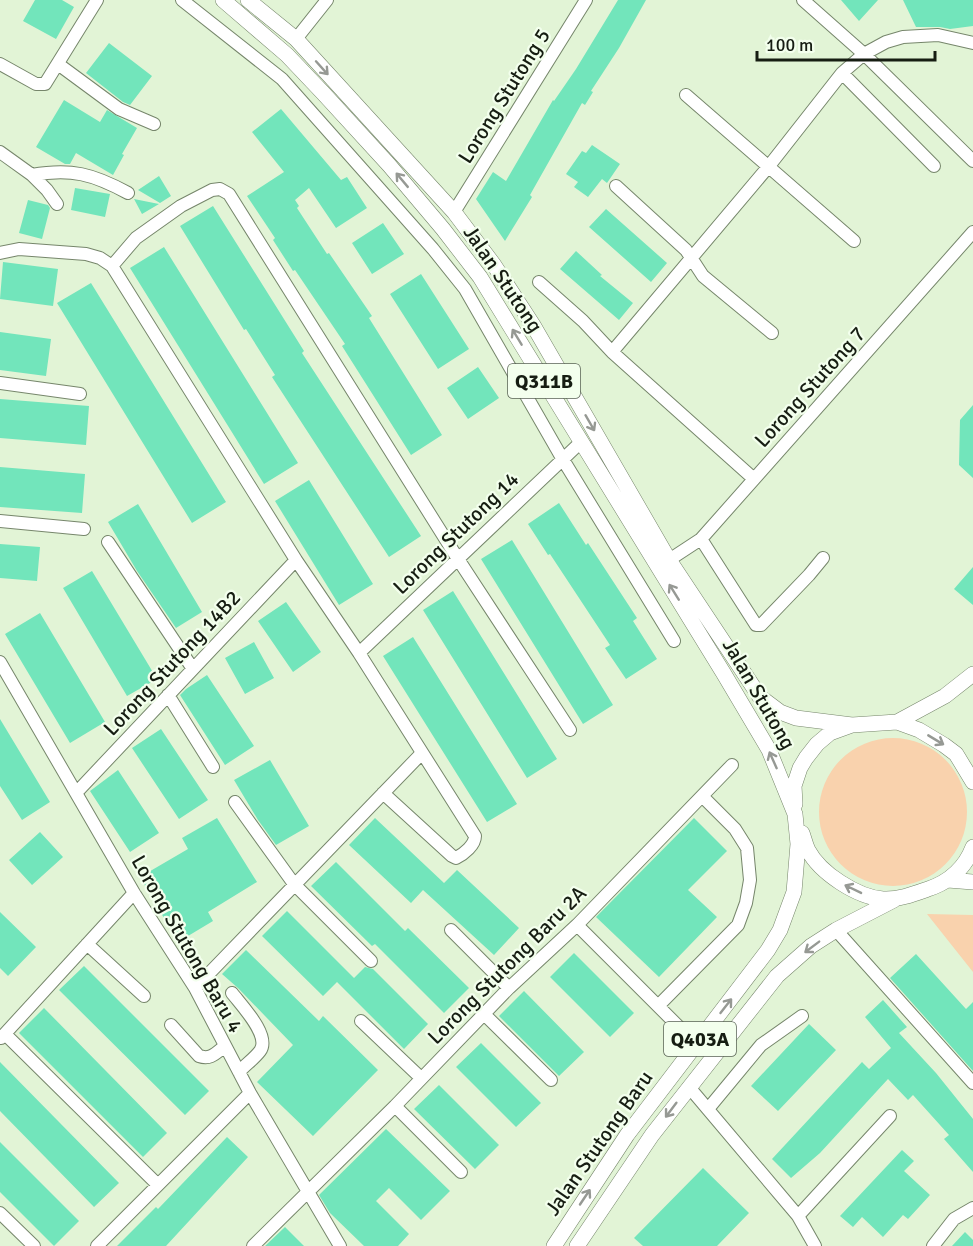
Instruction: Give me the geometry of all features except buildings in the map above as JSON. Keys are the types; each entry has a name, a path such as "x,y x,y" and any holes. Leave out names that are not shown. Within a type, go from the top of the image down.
{"main road":[{"name":"Jalan Stutong","path":"223,0 287,55 389,165 480,277 769,750 795,814"},
{"name":"Jalan Stutong","path":"248,0 296,39 454,212 494,266 532,325 669,561 760,697 780,711 796,718 852,725"},
{"path":"973,674 945,696 897,722 852,725 830,733 806,758 794,786 795,814 808,851 836,880 867,895 882,899 899,898 933,887 948,880 964,864 973,847"},
{"path":"897,722 918,730 956,754 973,782"},
{"name":"Jalan Stutong Baru","path":"554,1246 627,1135 751,974 780,930 794,892 798,844 795,814"},
{"path":"948,880 973,882"},
{"name":"Jalan Stutong Baru","path":"577,1246 640,1152 777,976 811,946 836,930 899,898"}],"street":[{"path":"0,64 41,85 45,84 97,0"},
{"path":"182,0 282,79 433,249 465,289 562,458 674,641"},
{"path":"296,39 327,0"},
{"name":"Lorong Stutong 5","path":"454,212 586,0"},
{"path":"803,0 864,54 973,161"},
{"path":"612,352 769,166 842,73 864,54 886,42 903,37 938,35 973,43"},
{"path":"58,64 120,109 154,124"},
{"path":"842,73 934,166"},
{"path":"686,95 854,241"},
{"path":"0,153 32,175 57,204"},
{"path":"32,175 52,171 90,175 128,193"},
{"path":"616,186 686,250 703,276 772,333"},
{"path":"112,266 136,238 180,206 212,190 220,189 229,194 458,559 570,730"},
{"name":"Lorong Stutong 7","path":"669,561 701,538 973,232"},
{"path":"0,253 19,249 86,254 100,258 112,266 296,560 359,653 475,836 474,843 456,858 452,856 383,793"},
{"path":"539,282 583,321 612,352 754,479"},
{"path":"0,383 80,394"},
{"name":"Lorong Stutong 14","path":"359,653 581,442"},
{"path":"0,521 84,529"},
{"path":"701,538 756,625 761,625 823,558"},
{"path":"108,542 193,669"},
{"name":"Lorong Stutong 14B2","path":"76,793 296,560"},
{"name":"Lorong Stutong Baru 4","path":"0,662 134,892 195,988 250,1093 340,1246"},
{"path":"168,695 213,767"},
{"path":"195,988 422,753"},
{"name":"Lorong Stutong Baru 2A","path":"253,1246 395,1107 509,988 577,925 732,765"},
{"path":"658,1006 738,925 746,903 750,880 747,848 735,829 702,796"},
{"path":"235,802 294,884 371,961"},
{"path":"134,892 3,1036 159,1185"},
{"path":"577,925 696,1044"},
{"path":"451,930 509,988"},
{"path":"836,930 973,1083"},
{"path":"87,944 144,996"},
{"path":"232,993 262,1033 264,1042 261,1050 239,1072"},
{"path":"484,1014 551,1080"},
{"path":"708,1109 761,1045 802,1016"},
{"path":"361,1021 421,1078"},
{"path":"171,1025 199,1056 211,1057 225,1046"},
{"path":"689,1087 798,1216 815,1246"},
{"path":"97,1246 250,1093"},
{"path":"395,1107 461,1172"},
{"path":"798,1216 890,1116"},
{"path":"933,1246 954,1219 973,1208"},
{"path":"0,1213 34,1246"}],"shaded area":[{"path":"893,738 907,739 921,744 945,760 961,784 966,798 966,826 961,840 945,864 921,880 907,885 893,886 879,885 865,880 841,864 825,840 820,826 819,812 820,798 825,784 841,760 865,744 879,739"},
{"path":"927,914 973,915 973,972"}]}
